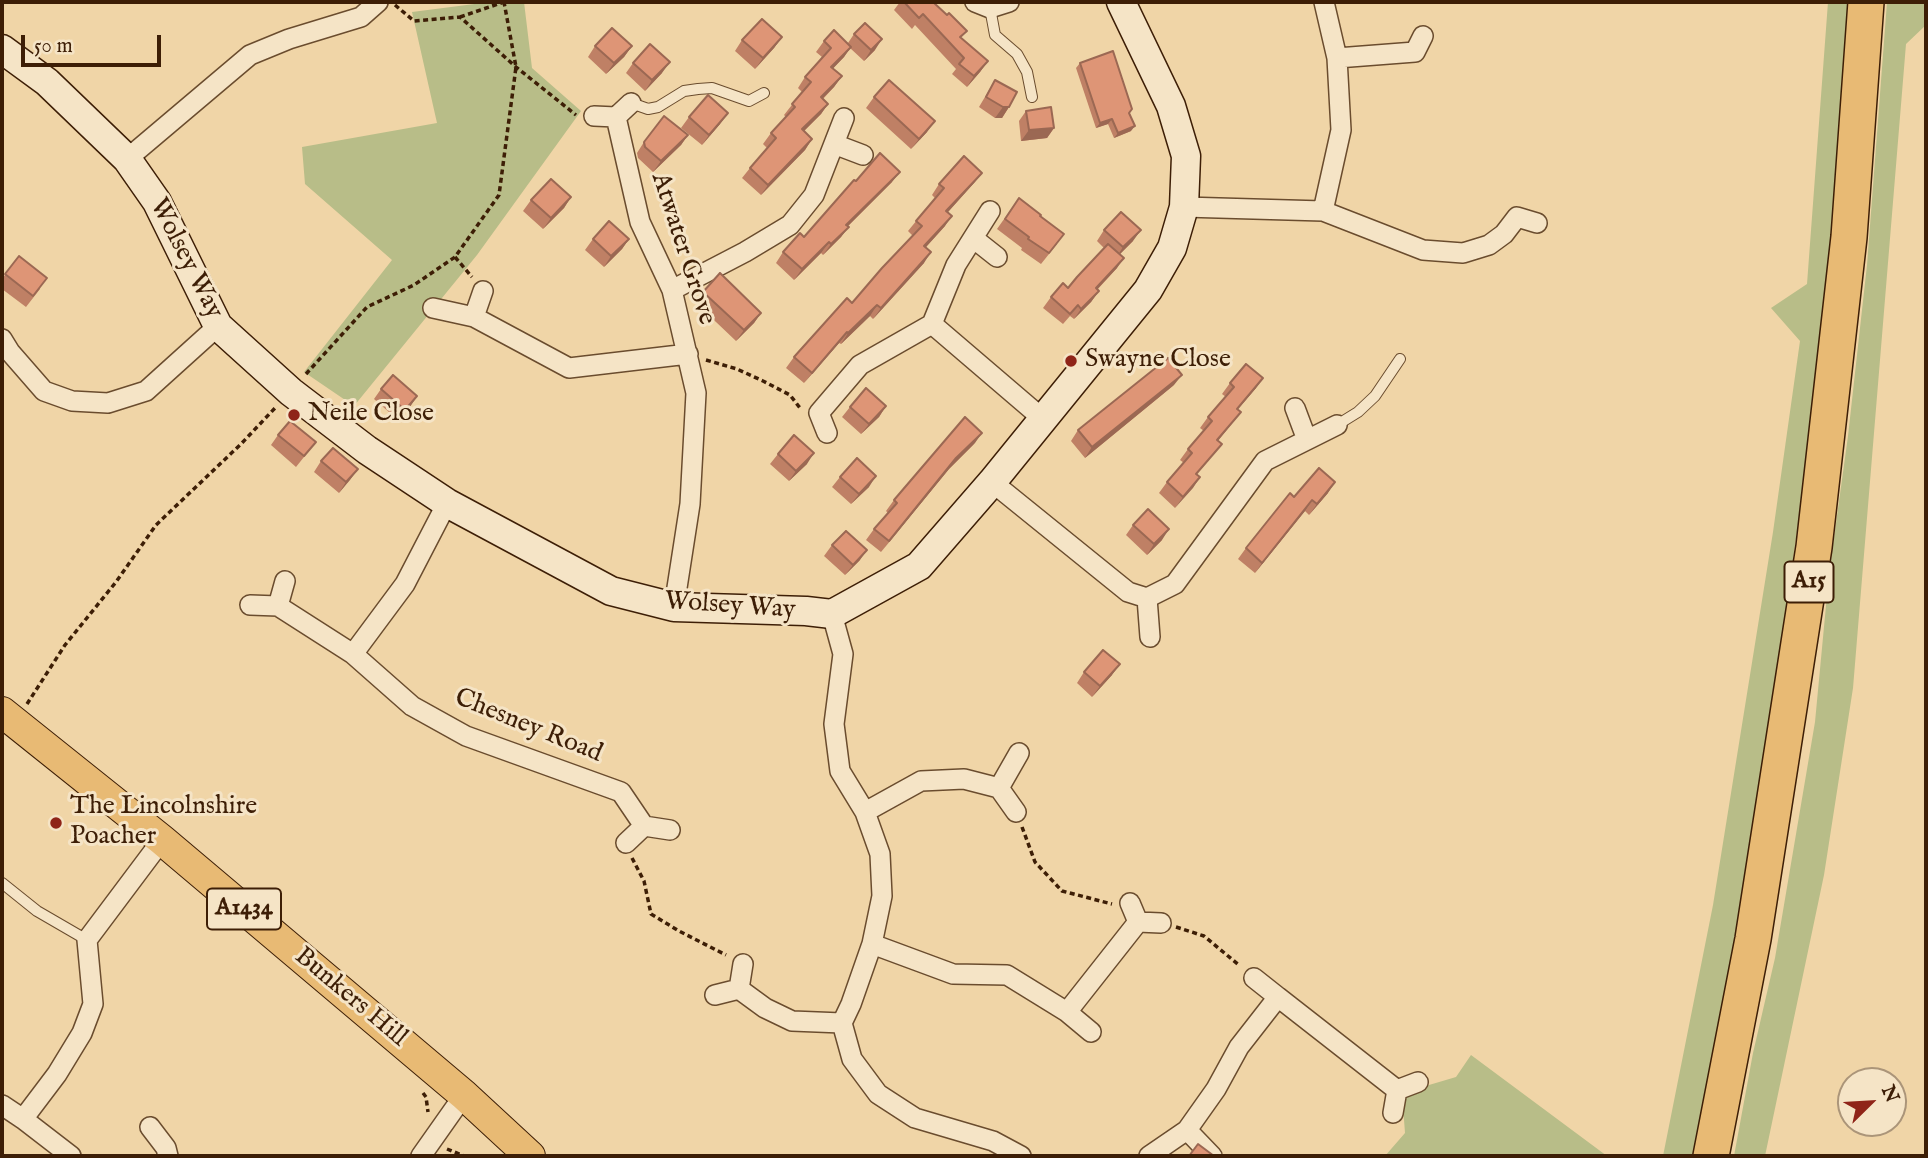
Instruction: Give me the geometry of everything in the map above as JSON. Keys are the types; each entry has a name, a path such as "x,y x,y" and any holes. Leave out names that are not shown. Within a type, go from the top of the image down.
{"highway":[{"name":"A15","path":"1711,1156 1758,913 1814,547 1849,237 1866,2"}],"main road":[{"name":"Bunkers Hill","path":"12,711 464,1095 530,1156"}],"street":[{"path":"127,159 250,55 289,39 361,17 378,2"},
{"path":"982,5 1010,2"},
{"name":"Wolsey Way","path":"2,49 47,82 127,159 157,202 218,326 291,392 367,450 447,503 611,591 674,607 832,614 919,566 992,482 1148,290 1172,248 1184,207 1186,156 1171,106 1121,2"},
{"path":"1323,211 1341,130 1337,58 1324,2"},
{"path":"1337,58 1419,44 1426,69"},
{"path":"594,116 615,117 631,103"},
{"name":"Atwater Grove","path":"615,117 640,222 672,290 696,393 690,504 674,607"},
{"path":"672,290 790,225 814,195 844,118"},
{"path":"834,144 863,155"},
{"path":"1184,207 1323,211 1423,250 1463,253 1489,245 1504,234 1515,208 1537,223"},
{"path":"827,433 810,411 860,365 932,324 956,265 990,211"},
{"path":"973,238 997,257"},
{"path":"474,317 483,291"},
{"path":"433,308 474,317 569,368 688,354"},
{"path":"932,324 1043,419"},
{"path":"2,339 44,391 72,401 108,403 146,391 218,326"},
{"path":"1294,408 1307,440"},
{"path":"992,482 1128,592 1147,598 1175,584 1265,461 1337,425"},
{"path":"353,654 405,584 447,503"},
{"path":"250,605 278,606 285,581"},
{"path":"1147,598 1150,637"},
{"name":"Chesney Road","path":"278,606 353,654 412,706 466,736 621,792 644,826"},
{"path":"832,614 843,654 834,724 840,771 865,812 880,854 882,896 873,944 842,1023 852,1059 878,1094 915,1118 993,1140 1021,1156"},
{"path":"999,788 1019,753"},
{"path":"865,812 921,781 964,779 999,788 1017,812"},
{"path":"626,843 644,826 670,830"},
{"path":"23,1119 57,1074 82,1033 93,1004 87,940 162,840"},
{"path":"1130,903 1138,922"},
{"path":"1067,1012 1138,922"},
{"path":"1138,922 1161,923"},
{"path":"873,944 953,974 1007,975 1067,1012 1091,1032"},
{"path":"739,989 743,964"},
{"path":"1254,978 1397,1090"},
{"path":"739,989 765,1008 792,1021 842,1023"},
{"path":"715,995 739,989"},
{"path":"1149,1156 1187,1130 1216,1089 1239,1046 1278,997"},
{"path":"1397,1090 1418,1082"},
{"path":"1393,1113 1397,1090"},
{"path":"421,1156 464,1095"},
{"path":"2,1105 71,1156"},
{"path":"150,1127 166,1148 168,1156"},
{"path":"1187,1130 1212,1156"}],"lane":[{"path":"982,5 995,34 1017,54 1027,72 1032,97"},
{"path":"631,103 648,109 658,107 684,91 712,88 749,101 764,93"},
{"path":"1337,425 1358,412 1375,396 1400,359"},
{"path":"2,883 37,911 87,940"}],"path":[{"path":"12,711 116,582 156,525 241,444 367,307 414,285 455,257 499,195 516,67 504,2 460,17 414,21 390,2"},
{"path":"460,17 576,116 594,116"},
{"path":"455,257 483,291"},
{"path":"688,354 737,369 790,395 810,411"},
{"path":"1017,812 1035,862 1062,891 1120,906 1130,903"},
{"path":"626,843 644,881 651,914 743,964"},
{"path":"1161,923 1204,936 1254,978"},
{"path":"445,1148 464,1156"}],"green space":[{"path":"490,2 524,2 532,68 581,111 477,255 354,406 304,372 392,260 305,184 302,147 437,123 412,12"},
{"path":"1828,2 1848,2 1838,197 1811,433 1757,812 1718,1036 1692,1156 1663,1156 1713,905 1773,532 1800,341 1771,308 1807,284"},
{"path":"1887,2 1926,2 1926,25 1906,44 1853,688 1824,875 1765,1156 1734,1156 1753,1053 1775,958 1815,722 1829,574 1867,265"},
{"path":"1471,1055 1607,1156 1385,1156 1405,1133 1402,1093 1456,1077"}],"building":[{"path":"904,2 933,2 947,15 949,13 967,31 960,37 988,61 974,76 959,64 964,58 923,14 919,18"},
{"path":"762,19 782,37 763,58 742,40"},
{"path":"865,23 882,39 871,50 854,34"},
{"path":"612,28 632,46 614,63 595,46"},
{"path":"834,30 851,47 831,67 842,76 821,97 828,104 802,129 812,139 768,185 750,168 776,138 771,133 795,107 792,104 811,82 805,77 831,48 824,41"},
{"path":"650,44 670,62 652,80 633,63"},
{"path":"1113,51 1135,126 1118,133 1112,119 1100,123 1080,63"},
{"path":"889,80 935,121 919,139 874,97"},
{"path":"995,80 1017,92 1009,107 1003,107 986,97"},
{"path":"708,95 728,113 709,135 689,117"},
{"path":"1051,107 1054,128 1029,130 1026,111"},
{"path":"664,116 688,135 661,161 645,147 644,142"},
{"path":"880,153 900,172 846,225 849,227 831,244 829,242 802,269 783,252 800,233 804,237"},
{"path":"964,156 982,173 946,211 952,216 924,246 931,252 881,308 877,305 847,332 812,373 794,357 847,298 852,303 922,226 916,221 944,188 939,184"},
{"path":"551,179 571,197 551,218 531,200"},
{"path":"1019,198 1064,234 1049,253 1005,219"},
{"path":"1121,212 1141,230 1123,247 1104,230"},
{"path":"609,221 629,239 611,256 593,239"},
{"path":"1108,244 1124,258 1096,288 1099,291 1081,309 1078,305 1070,314 1051,297 1063,283 1068,288"},
{"path":"19,256 47,278 33,296 5,274"},
{"path":"720,273 761,313 744,330 703,292"},
{"path":"1168,358 1182,375 1092,447 1078,430"},
{"path":"1246,364 1263,378 1237,409 1241,412 1217,440 1222,444 1196,474 1200,477 1183,497 1167,482 1192,453 1188,449 1212,421 1208,417 1234,387 1230,383"},
{"path":"393,375 417,396 405,410 381,389"},
{"path":"866,388 886,406 869,424 850,407"},
{"path":"965,417 982,433 956,458 889,541 874,529 897,503 894,500"},
{"path":"290,421 316,442 304,456 278,435"},
{"path":"794,435 814,453 796,471 778,454"},
{"path":"333,448 358,469 346,482 321,461"},
{"path":"857,458 876,476 859,494 840,477"},
{"path":"1319,468 1335,482 1317,504 1312,500 1262,563 1246,548 1290,493 1294,497"},
{"path":"1148,509 1169,529 1154,544 1133,525"},
{"path":"846,531 867,550 853,565 832,545"},
{"path":"1103,650 1120,664 1100,686 1084,672"},
{"path":"1198,1144 1214,1156 1189,1156"}],"place":[{"name":"Swayne Close","path":"1071,361"},
{"name":"Neile Close","path":"294,415"},
{"name":"The Lincolnshire Poacher","path":"56,823"}]}
